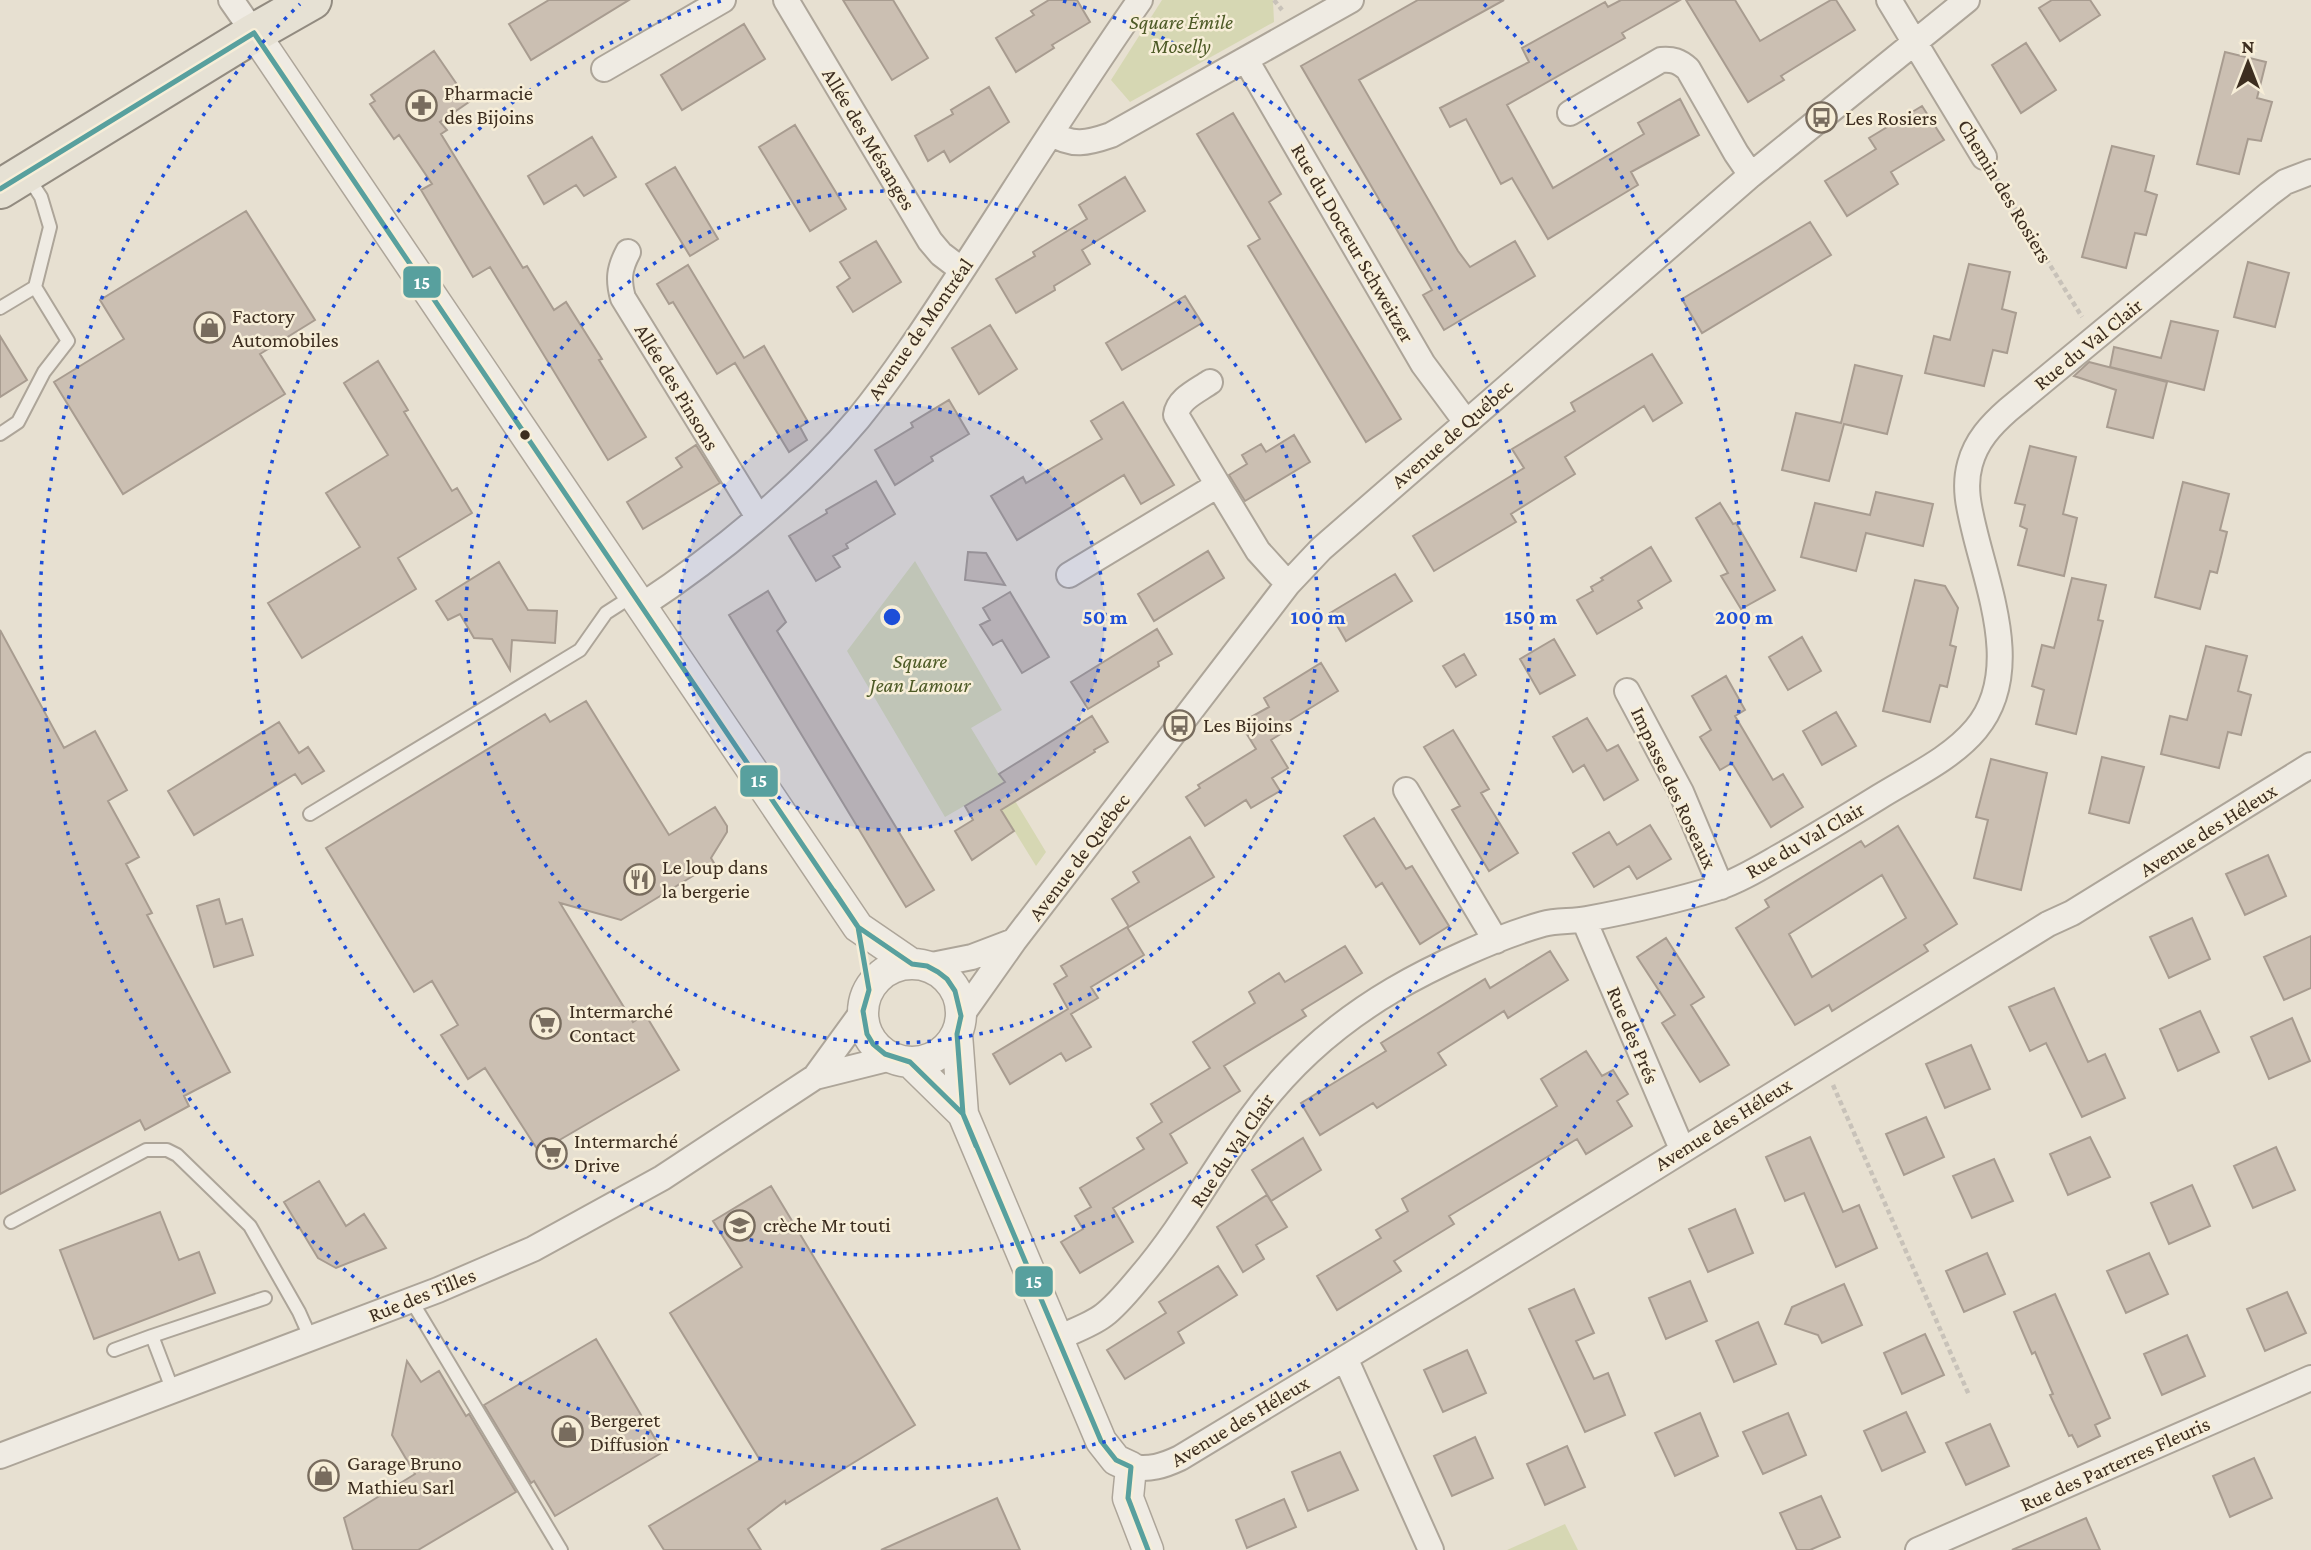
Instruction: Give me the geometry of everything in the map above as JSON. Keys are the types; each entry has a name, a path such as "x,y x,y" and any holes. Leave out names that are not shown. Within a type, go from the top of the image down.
{"main road":[{"path":"13,182 312,0"}],"street":[{"path":"231,0 858,927 947,979 955,990 963,1114 1101,1441 1116,1460 1131,1467 1128,1498 1149,1550"},
{"path":"604,69 723,0"},
{"name":"Allée des Mésanges","path":"786,0 930,240 941,254 962,270"},
{"name":"Avenue de Montréal","path":"638,600 667,589 758,517 797,482 858,419 926,325 1140,0"},
{"path":"1051,132 1062,140 1074,143 1084,143 1111,135 1351,0"},
{"name":"Chemin des Rosiers","path":"1889,0 1984,157"},
{"name":"Avenue de Québec","path":"959,1025 1014,941 1288,584 1321,550 1751,175 1967,0"},
{"path":"1570,113 1661,61 1672,59 1688,69 1751,175"},
{"name":"Rue du Docteur Schweitzer","path":"1246,60 1423,364 1466,422"},
{"name":"Rue du Val Clair","path":"1058,1338 1097,1319 1130,1289 1160,1254 1193,1208 1250,1118 1276,1085 1331,1032 1395,989 1496,941 1541,925 1584,920 1721,887 1800,846 1962,744 1987,714 1997,686 2000,661 1994,611 1967,495 1969,466 1977,445 1990,426 2269,194 2285,182 2311,172"},
{"name":"Allée des Pinsons","path":"628,252 620,267 619,283 623,298 758,517"},
{"path":"1210,382 1181,402 1176,415 1258,551 1288,584"},
{"path":"1069,575 1218,485"},
{"name":"Impasse des Roseaux","path":"1627,691 1681,792 1721,887"},
{"name":"Avenue des Héleux","path":"1131,1467 1153,1469 1181,1458 1464,1286 1822,1062 2048,924 2118,886 2311,765"},
{"path":"1406,790 1496,941"},
{"name":"Rue des Prés","path":"1584,920 1682,1149"},
{"path":"858,927 867,1034 873,1044 901,1060 963,1114"},
{"name":"Avenue de Québec","path":"919,965 972,957 1014,941"},
{"path":"866,1001 885,972 898,966 919,965"},
{"name":"Rue des Tilles","path":"815,1077 866,1001"},
{"path":"901,1060 923,1061 935,1056 948,1046 959,1025"},
{"name":"Rue des Tilles","path":"0,1456 311,1339 533,1249 662,1178 815,1077 901,1060"},
{"path":"1345,1358 1432,1550"},
{"name":"Rue des Parterres Fleuris","path":"1918,1550 2311,1378"}],"lane":[{"path":"0,308 34,287 50,227 41,197 13,182"},
{"path":"0,433 18,422 44,372 68,341 34,287"},
{"path":"310,814 580,650 606,613 638,600"},
{"path":"11,1222 146,1150 167,1150 177,1155 250,1226 299,1312 311,1339"},
{"path":"114,1350 265,1298"},
{"path":"411,1300 561,1550"},
{"path":"152,1336 173,1391"}],"path":[{"name":"Chemin des Rosiers","path":"1984,157 2096,339"},
{"path":"1822,1062 1969,1395"}],"green space":[{"name":"Square Émile Moselly","path":"1162,0 1273,0 1274,22 1130,102 1111,80"},
{"name":"Square Jean Lamour","path":"915,561 1002,710 971,728 1046,852 1036,866 990,791 945,817 847,651"},
{"path":"1565,1524 1578,1550 1507,1550"}],"building":[{"path":"549,0 629,0 531,60 509,24"},
{"path":"843,0 893,0 928,58 892,80"},
{"path":"1049,0 1077,0 1090,22 1052,45 1054,48 1016,72 996,38 1034,15 1031,11"},
{"path":"1418,0 1504,0 1359,80 1458,251 1470,267 1515,241 1535,276 1444,330 1423,295 1432,290 1301,66"},
{"path":"1621,0 1680,0 1622,33 1625,38 1507,105 1553,188 1644,134 1638,123 1680,99 1699,135 1631,172 1638,185 1548,239 1512,178 1501,184 1466,119 1450,127 1440,108 1529,62 1522,48 1605,2 1608,7"},
{"path":"1686,0 1735,0 1760,41 1831,0 1836,0 1855,30 1781,76 1784,80 1748,102"},
{"path":"2052,0 2090,0 2100,15 2060,41 2039,8"},
{"path":"744,24 765,59 682,110 661,75"},
{"path":"2026,43 2056,90 2021,113 1992,65"},
{"path":"434,51 469,102 440,122 447,130 441,134 523,268 527,266 554,310 566,302 646,437 608,460 490,267 473,277 421,190 432,184 399,135 394,139 370,104 375,101 371,95"},
{"path":"2225,52 2266,62 2257,98 2272,102 2261,141 2248,139 2239,174 2197,164"},
{"path":"989,87 1009,122 950,162 944,151 928,161 915,136 953,114 951,110"},
{"path":"1922,106 1944,140 1891,172 1898,184 1847,216 1825,181 1876,149 1869,138"},
{"path":"1233,113 1281,194 1269,202 1401,419 1366,442 1248,246 1260,239 1197,134"},
{"path":"795,125 846,209 810,231 759,147"},
{"path":"592,137 616,177 584,196 576,185 544,204 528,176"},
{"path":"2112,146 2154,156 2145,191 2157,195 2146,235 2135,233 2126,268 2082,257"},
{"path":"675,167 718,239 690,256 646,184"},
{"path":"1125,177 1145,211 1082,250 1090,264 1054,286 1055,290 1016,313 996,279 1035,256 1033,252 1087,219 1079,205"},
{"name":"Factory Automobiles","path":"246,211 315,320 260,354 285,394 123,494 54,382 124,339 100,300"},
{"path":"1810,222 1831,255 1702,333 1682,299"},
{"path":"876,241 901,282 853,312 837,287 850,278 840,262"},
{"path":"2248,262 2289,273 2275,327 2234,317"},
{"path":"1969,264 2010,272 2002,309 2016,313 2007,353 1993,350 1984,386 1925,373 1934,336 1950,340"},
{"path":"688,265 744,358 764,346 808,422 800,427 807,440 789,452 735,363 717,374 673,302 669,304 657,284"},
{"path":"1185,296 1202,323 1122,370 1106,343"},
{"path":"2171,321 2218,331 2204,390 2110,367 2114,347 2161,358"},
{"path":"990,325 1017,369 979,394 952,348"},
{"path":"0,336 27,380 0,397"},
{"path":"1652,354 1682,403 1653,421 1644,406 1565,457 1575,474 1511,514 1516,522 1434,571 1413,536 1524,468 1512,449 1575,411 1571,403"},
{"path":"378,361 408,410 404,412 452,491 457,488 472,513 398,558 416,589 302,658 268,603 360,547 326,493 388,455 344,383"},
{"path":"2089,362 2167,382 2153,438 2107,427 2116,390 2074,376"},
{"path":"1855,365 1902,376 1887,434 1844,424 1829,481 1782,470 1796,413 1841,423"},
{"path":"949,400 969,434 931,457 933,461 895,485 875,450 913,427 911,423"},
{"path":"1123,402 1174,485 1141,504 1124,475 1017,540 991,496 1023,477 1026,483 1102,439 1091,421"},
{"path":"1294,435 1310,462 1245,501 1229,475 1247,464 1242,455 1261,444 1266,452"},
{"path":"696,445 720,483 643,529 627,502 682,467 676,458"},
{"path":"2030,446 2076,457 2063,514 2077,518 2064,576 2018,565 2027,529 2020,526 2025,505 2015,503"},
{"path":"876,481 895,514 846,544 848,548 833,556 840,567 816,581 789,536 827,513 826,510"},
{"path":"2183,482 2229,494 2220,530 2227,532 2217,573 2210,571 2200,609 2155,597"},
{"path":"1876,492 1933,504 1923,546 1866,533 1856,571 1801,557 1815,503 1870,515"},
{"path":"1720,503 1733,524 1736,523 1775,590 1741,609 1721,576 1728,573 1696,518"},
{"path":"1651,547 1671,581 1638,601 1642,608 1597,634 1577,600 1593,591 1591,587 1603,580 1601,578"},
{"path":"1208,551 1224,578 1154,621 1138,594"},
{"path":"968,552 986,553 1005,585 965,580"},
{"path":"499,562 528,610 557,611 555,643 512,640 510,670 492,639 474,638 460,614 448,620 436,601"},
{"path":"1395,574 1412,601 1346,641 1330,613"},
{"path":"2072,578 2106,585 2098,620 2103,621 2076,734 2036,724 2044,690 2032,686 2042,645 2054,648"},
{"path":"1915,580 1945,586 1958,608 1950,645 1956,647 1947,687 1940,685 1930,722 1883,711"},
{"path":"768,591 786,622 777,631 934,890 906,907 729,615"},
{"path":"1010,592 1049,657 1022,673 1002,640 993,645 980,625 990,620 983,608"},
{"path":"1157,629 1172,654 1158,662 1159,666 1088,709 1071,682"},
{"path":"0,630 64,748 95,731 127,790 108,801 139,857 126,864 152,913 147,915 230,1072 184,1096 189,1106 145,1130 140,1120 0,1194"},
{"path":"1802,637 1821,671 1788,690 1769,657"},
{"path":"1554,639 1575,675 1540,694 1520,659"},
{"path":"2206,646 2247,656 2238,691 2251,695 2241,735 2228,732 2219,768 2161,754 2170,716 2187,720"},
{"path":"1464,654 1476,675 1456,687 1443,666"},
{"path":"1321,663 1338,691 1281,726 1284,732 1271,740 1288,768 1272,778 1280,791 1251,808 1246,800 1205,826 1186,797 1200,788 1198,785 1256,749 1240,723 1269,707 1264,698"},
{"path":"1726,676 1745,710 1735,716 1773,780 1783,774 1803,807 1771,827 1732,763 1720,770 1700,737 1711,730 1692,696"},
{"path":"586,701 669,835 715,807 727,826 727,832 711,858 714,863 621,920 560,903 633,1022 645,1014 679,1070 539,1152 485,1068 468,1079 441,1035 458,1025 432,981 414,992 326,848 545,714 550,722"},
{"path":"1836,712 1856,746 1822,765 1803,731"},
{"path":"1092,716 1108,742 1001,810 1014,831 972,860 955,831 973,820 965,806 1005,782 999,774"},
{"path":"1587,718 1607,751 1618,745 1638,780 1604,800 1584,765 1573,772 1553,737"},
{"path":"279,722 299,753 308,747 324,771 302,784 295,774 194,835 168,791"},
{"path":"1453,730 1489,789 1481,793 1518,853 1489,871 1452,810 1460,806 1424,747"},
{"path":"2102,757 2144,767 2129,823 2089,813"},
{"path":"1991,759 2047,773 2021,890 1974,878 1988,820 1976,817"},
{"path":"1374,818 1406,869 1412,866 1449,926 1420,944 1382,883 1376,887 1344,836"},
{"path":"1650,825 1671,859 1637,879 1629,866 1594,887 1573,853 1609,832 1617,845"},
{"path":"1898,826 1957,924 1924,945 1928,951 1832,1011 1829,1005 1795,1025 1736,928 1769,907 1765,900 1861,841 1865,847","holes":["1882,875 1906,918 1812,977 1789,934"]},
{"path":"1190,837 1214,877 1129,927 1112,899 1139,882 1133,872"},
{"path":"2268,855 2286,896 2245,915 2226,874"},
{"path":"219,899 226,924 242,919 253,955 214,967 197,906"},
{"path":"2192,918 2210,959 2169,978 2150,937"},
{"path":"1127,927 1144,955 1091,987 1098,998 1071,1014 1091,1047 1066,1061 1061,1053 1010,1084 993,1054 1068,1009 1054,984 1067,976 1061,966"},
{"path":"2311,936 2311,988 2284,1000 2264,957"},
{"path":"1666,938 1704,997 1691,1005 1729,1065 1700,1082 1662,1023 1675,1015 1637,957"},
{"path":"1345,946 1362,973 1302,1010 1306,1016 1224,1066 1240,1091 1170,1134 1187,1163 1113,1208 1133,1242 1080,1273 1061,1242 1083,1229 1075,1216 1091,1207 1080,1188 1144,1149 1137,1138 1162,1122 1151,1104 1210,1068 1193,1042 1255,1003 1249,992 1279,973 1285,982"},
{"path":"1550,951 1568,980 1508,1018 1504,1011 1438,1053 1446,1065 1377,1108 1373,1103 1320,1135 1301,1103 1386,1051 1381,1043 1485,979 1490,988"},
{"path":"2054,988 2088,1062 2105,1054 2125,1098 2082,1117 2046,1043 2030,1051 2009,1007"},
{"path":"2200,1011 2219,1052 2178,1071 2160,1029"},
{"path":"2292,1018 2310,1061 2269,1079 2251,1037"},
{"path":"1971,1045 1990,1089 1945,1108 1926,1064"},
{"path":"1586,1051 1602,1076 1613,1070 1628,1094 1617,1101 1632,1126 1586,1154 1577,1139 1449,1216 1454,1224 1394,1261 1401,1271 1337,1310 1317,1276 1381,1238 1376,1230 1408,1211 1402,1199 1557,1106 1541,1079"},
{"path":"1926,1117 1944,1157 1904,1175 1886,1134"},
{"path":"1810,1137 1843,1212 1859,1205 1877,1248 1836,1267 1804,1193 1785,1201 1766,1157"},
{"path":"2090,1137 2110,1177 2068,1195 2050,1154"},
{"path":"1303,1138 1321,1170 1271,1201 1252,1170"},
{"path":"2276,1147 2295,1190 2253,1208 2234,1166"},
{"path":"1994,1159 2013,1201 1972,1218 1953,1176"},
{"path":"319,1181 346,1226 364,1214 386,1248 336,1268 318,1258 284,1202"},
{"path":"2192,1185 2210,1226 2169,1244 2151,1203"},
{"path":"771,1186 915,1425 786,1504 785,1501 748,1529 761,1550 664,1550 649,1526 760,1460 670,1313 742,1267 713,1221"},
{"path":"1267,1195 1287,1227 1256,1245 1264,1259 1243,1272 1217,1227"},
{"path":"1735,1209 1753,1253 1708,1272 1689,1229"},
{"path":"160,1212 179,1260 199,1252 215,1293 94,1339 60,1250"},
{"path":"1987,1253 2005,1294 1964,1312 1946,1271"},
{"path":"2149,1253 2168,1294 2126,1313 2107,1271"},
{"path":"1218,1266 1237,1295 1178,1332 1184,1343 1125,1379 1107,1350 1166,1313 1159,1302"},
{"path":"1690,1281 1707,1321 1666,1339 1649,1298"},
{"path":"1844,1284 1862,1325 1822,1343 1818,1335 1785,1324 1792,1307"},
{"path":"1574,1289 1594,1333 1576,1341 1594,1379 1608,1373 1625,1415 1585,1432 1529,1309"},
{"path":"2287,1292 2306,1333 2265,1351 2247,1309"},
{"path":"2055,1294 2110,1418 2095,1425 2100,1436 2078,1447 2072,1435 2069,1436 2050,1395 2053,1394 2035,1352 2032,1354 2014,1312"},
{"path":"1758,1322 1776,1364 1734,1382 1716,1341"},
{"path":"1925,1334 1944,1375 1902,1394 1884,1353"},
{"path":"2187,1335 2205,1376 2162,1395 2144,1354"},
{"path":"596,1339 663,1452 555,1516 534,1481 531,1483 484,1405"},
{"path":"1467,1350 1486,1393 1443,1412 1424,1370"},
{"path":"407,1361 421,1382 439,1371 466,1416 469,1414 516,1492 418,1550 353,1550 344,1518 415,1474 392,1435"},
{"path":"1906,1412 1925,1452 1882,1471 1864,1431"},
{"path":"1700,1413 1718,1456 1675,1476 1655,1433"},
{"path":"1788,1413 1806,1455 1763,1474 1743,1432"},
{"path":"1990,1424 2009,1466 1966,1485 1946,1443"},
{"path":"1475,1437 1493,1478 1452,1496 1434,1456"},
{"path":"1567,1446 1585,1487 1545,1505 1527,1464"},
{"path":"1340,1452 1358,1490 1308,1511 1292,1472"},
{"path":"2254,1458 2272,1498 2230,1517 2213,1476"},
{"path":"1821,1496 1840,1537 1810,1550 1797,1550 1780,1513"},
{"path":"997,1498 1020,1550 881,1550"},
{"path":"1284,1499 1296,1527 1247,1548 1236,1520"},
{"path":"2086,1518 2100,1550 2012,1550"}],"transit line":[{"name":"15","path":"254,33 858,927 912,964 927,966 938,972 955,991 961,1016 957,1034 963,1114 1101,1441 1116,1460 1131,1467 1128,1498 1148,1550"},
{"name":"15","path":"0,189 254,33"},
{"name":"15","path":"834,891 858,927 869,990 863,1011 867,1034 873,1044 885,1054 910,1062 963,1114 976,1146"}],"place":[{"name":"Pharmacie des Bijoins","path":"421,105"},
{"name":"Les Rosiers","path":"1822,118"},
{"name":"Factory Automobiles","path":"209,328"},
{"name":"Les Bijoins","path":"1180,725"},
{"name":"Le loup dans la bergerie","path":"639,879"},
{"name":"Intermarché Contact","path":"546,1023"},
{"name":"Intermarché Drive","path":"551,1153"},
{"name":"crèche Mr touti","path":"740,1225"},
{"name":"Bergeret Diffusion","path":"567,1432"},
{"name":"Garage Bruno Mathieu Sarl","path":"324,1475"}]}
